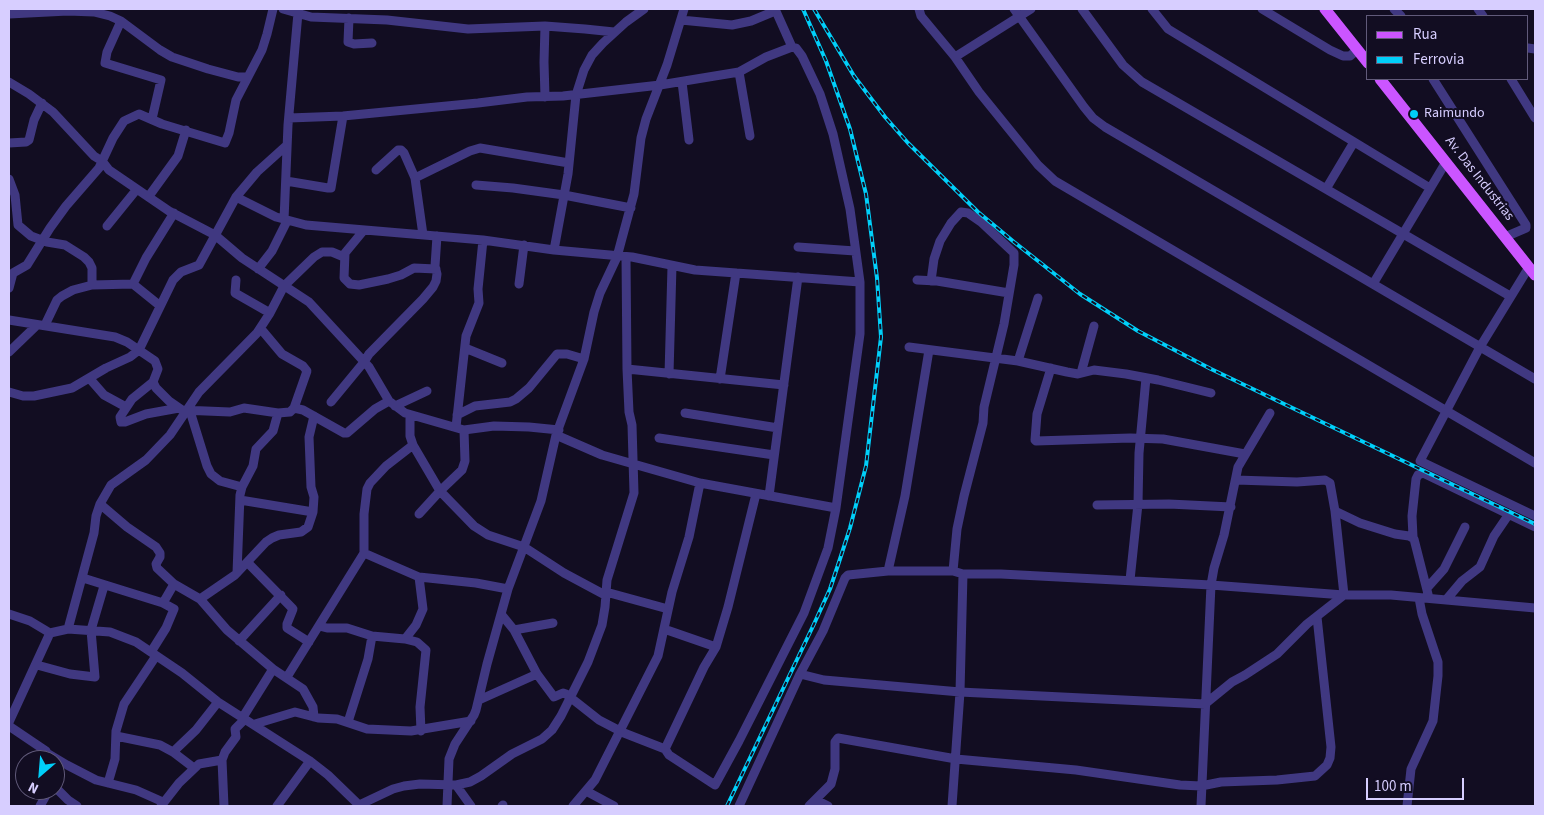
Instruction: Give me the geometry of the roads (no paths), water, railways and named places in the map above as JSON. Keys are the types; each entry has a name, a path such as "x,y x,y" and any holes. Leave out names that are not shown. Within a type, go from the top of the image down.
{"main road":[{"path":"1324,9 1366,61"},
{"name":"Av. Das Industrias","path":"1386,82 1532,271"}],"street":[{"path":"9,288 13,274 27,265 42,239 66,206 96,173 113,138 124,121 140,114 162,124 226,143 230,133 236,100 262,50 273,9"},
{"path":"284,9 311,17 349,18 468,29 545,26 614,32"},
{"path":"554,250 569,163 576,95 584,70 592,55 614,32 644,9"},
{"path":"9,722 12,702 36,665 47,637 50,634 68,630 92,630 110,632 136,642 182,673 218,702 310,760 359,806 398,788 420,784 452,785 470,782 512,754 548,735 561,716 596,642 602,625 610,567 634,493 621,257 631,208 641,138 646,119 660,86 684,9"},
{"path":"919,9 921,16 955,57 979,92 1038,165 1055,181 1535,463"},
{"path":"955,57 1017,13 1031,9"},
{"path":"1082,9 1123,65 1138,79 1510,296"},
{"path":"1152,9 1168,29 1430,188"},
{"path":"1262,9 1343,56 1350,56 1357,50"},
{"path":"501,614 514,630 537,674 554,697 564,693 590,714 620,732 665,749 669,755 715,785 804,613 828,548 836,508 860,334 860,282 850,209 833,134 813,79 802,56 796,48 792,47 775,10 751,21 732,24 681,20"},
{"path":"9,14 44,11 84,11 110,16 121,21 172,57 238,77 248,77"},
{"path":"258,270 272,251 285,220 287,145 298,13"},
{"path":"1017,13 1084,107 1093,118 1105,127 1535,379"},
{"path":"349,18 348,42 354,44 372,43"},
{"path":"121,21 107,52 105,63 160,80 152,119"},
{"path":"545,26 545,97"},
{"path":"289,118 343,116 526,97 576,95 660,86 739,72 766,57 792,47"},
{"path":"739,72 750,136"},
{"path":"1434,80 1526,225 1526,228 1505,237"},
{"path":"1512,80 1535,118"},
{"path":"9,82 42,103 109,170 174,213 215,236 258,270 308,302 375,375 392,404 410,415 460,428 494,426 529,427 558,433 602,455 700,483 836,508"},
{"path":"682,82 689,140"},
{"path":"9,143 26,142 29,140 34,120 42,103"},
{"path":"286,181 331,188 343,116"},
{"path":"149,196 178,156 186,130"},
{"path":"1326,189 1354,142"},
{"path":"9,392 22,396 34,396 72,388 106,368 130,357 139,350 159,305 173,280 186,270 199,265 236,197 257,172 287,145"},
{"path":"415,178 470,150 480,148 569,163"},
{"path":"376,170 394,153 401,150 404,153 415,178 423,235"},
{"path":"1373,284 1446,162"},
{"path":"9,179 12,183 16,201 18,225 31,236 65,245 84,257 92,268 92,285"},
{"path":"476,185 564,195 631,208"},
{"path":"107,226 137,189"},
{"path":"236,197 285,220 306,225 483,240 554,250 643,259 695,270 860,282"},
{"path":"930,281 940,241 958,214 966,212 981,222 1014,253 1014,265 1004,324 984,407 983,423 959,521 953,571"},
{"path":"133,284 142,264 174,213"},
{"path":"364,230 348,247 344,257 344,278 350,284 355,285 388,279 414,268 436,269"},
{"path":"331,402 369,354 433,287 436,281 437,236"},
{"path":"419,514 440,490 456,477 464,466 460,428 456,415 466,336 479,303 478,290 483,240"},
{"path":"519,284 524,245"},
{"path":"798,247 855,251"},
{"path":"68,630 83,578 94,533 96,516 100,504 111,485 146,460 170,435 185,410 199,392 260,329 284,286 314,257 322,252 332,252 344,257"},
{"path":"447,806 452,785 449,758 454,744 474,715 508,589 541,501 558,433 584,359 600,292 621,257"},
{"path":"669,374 672,266"},
{"path":"1532,271 1510,296 1480,347 1420,459 1422,463 1535,516"},
{"path":"720,379 736,273"},
{"path":"769,496 798,277"},
{"path":"236,280 235,293 270,314"},
{"path":"917,280 1009,293"},
{"path":"9,352 41,325 57,300 73,290 92,285 133,284 159,305"},
{"path":"1018,361 1038,298"},
{"path":"9,320 115,337 127,342 151,358 157,364 158,369 154,382 132,399 120,417 122,422 146,414 185,410 230,412 244,408 278,413 290,412 294,408 307,372 303,366 282,354 260,329"},
{"path":"1082,373 1094,326"},
{"path":"909,347 1018,361 1067,372 1082,373 1094,370 1146,378 1211,393"},
{"path":"465,348 502,363"},
{"path":"888,571 907,487 920,414 922,383 929,350"},
{"path":"456,415 476,406 510,402 516,399 529,388 556,354 567,354 584,359"},
{"path":"1051,368 1037,414 1036,441 1163,440 1245,454"},
{"path":"627,369 784,385"},
{"path":"1130,580 1138,504 1146,378"},
{"path":"90,379 104,395 126,407"},
{"path":"154,382 160,392 185,410 211,474 220,481 242,486"},
{"path":"294,408 303,410 346,433 375,409 427,391"},
{"path":"238,573 242,486 252,466 256,449 273,431 278,413"},
{"path":"685,413 778,428"},
{"path":"1201,806 1211,585 1231,507 1240,462 1270,413"},
{"path":"410,415 410,436 413,445 440,490 479,531 524,547 591,588 668,609"},
{"path":"200,599 238,573 266,542 272,538 305,530 308,527 313,512 314,497 311,487 309,437 314,416"},
{"path":"659,438 774,455"},
{"path":"287,678 364,554 364,514 370,483 386,466 413,445"},
{"path":"1430,598 1413,537 1412,516 1416,479 1418,476 1423,473 1535,527"},
{"path":"1236,480 1298,482 1325,480 1330,483 1344,595"},
{"path":"573,806 595,780 658,656 668,609 689,537 700,483"},
{"path":"665,749 704,667 716,647 756,494"},
{"path":"240,500 313,512"},
{"path":"100,504 127,527 156,547 160,553 156,564 157,568 174,584 200,599 218,621 239,641 273,669 303,689 314,709 314,716"},
{"path":"1097,505 1138,504 1231,507"},
{"path":"1335,511 1360,523 1413,537"},
{"path":"1446,600 1462,581 1480,567 1494,536 1509,514"},
{"path":"1426,588 1444,570 1465,527"},
{"path":"364,554 419,577 476,583 508,589"},
{"path":"248,562 281,595 293,610 287,628 309,642"},
{"path":"740,806 800,674 823,632 845,578 848,575 888,571 953,571 964,574 1130,580 1344,595 1430,598 1535,608"},
{"path":"952,806 960,692 964,574"},
{"path":"405,639 422,614 419,577"},
{"path":"83,578 172,606 174,612 154,654 124,704 116,736 115,760 108,783"},
{"path":"163,603 174,584"},
{"path":"36,665 70,674 95,677 92,630 104,586"},
{"path":"239,641 281,595"},
{"path":"800,674 824,680 960,692 1205,704 1232,682 1245,676 1277,654 1344,595"},
{"path":"1407,806 1413,764 1433,721 1438,676 1438,662 1422,614 1419,598"},
{"path":"9,614 30,622 50,634"},
{"path":"812,803 831,784 834,776 835,742 838,738 956,758 1076,770 1180,786 1304,778 1319,773 1327,765 1330,752 1330,726 1317,617"},
{"path":"514,630 553,623"},
{"path":"319,626 347,628 372,636 405,639 417,642 426,650 420,707 421,731"},
{"path":"664,629 716,647"},
{"path":"348,722 366,668 372,636"},
{"path":"224,806 222,760 225,752 236,739 236,729 273,669"},
{"path":"479,700 537,674"},
{"path":"173,752 196,730 218,702"},
{"path":"255,724 295,712 348,722 367,729 421,731 471,721"},
{"path":"9,726 40,746 42,750"},
{"path":"116,736 160,745 194,768"},
{"path":"65,765 85,775 136,790 162,804 199,764 222,760"},
{"path":"276,806 310,760"},
{"path":"452,785 471,806"},
{"path":"586,791 614,806"},
{"path":"65,796 75,806"},
{"path":"812,803 828,806"}],"railway":[{"path":"727,806 814,624 830,589 839,562 866,466 881,337 877,278 866,194 850,129 826,61 803,9"},
{"path":"814,9 854,76 885,117 908,143 978,212 1080,294 1138,331 1211,369 1535,524"}],"place":[{"name":"Raimundo","path":"1414,114"}]}
